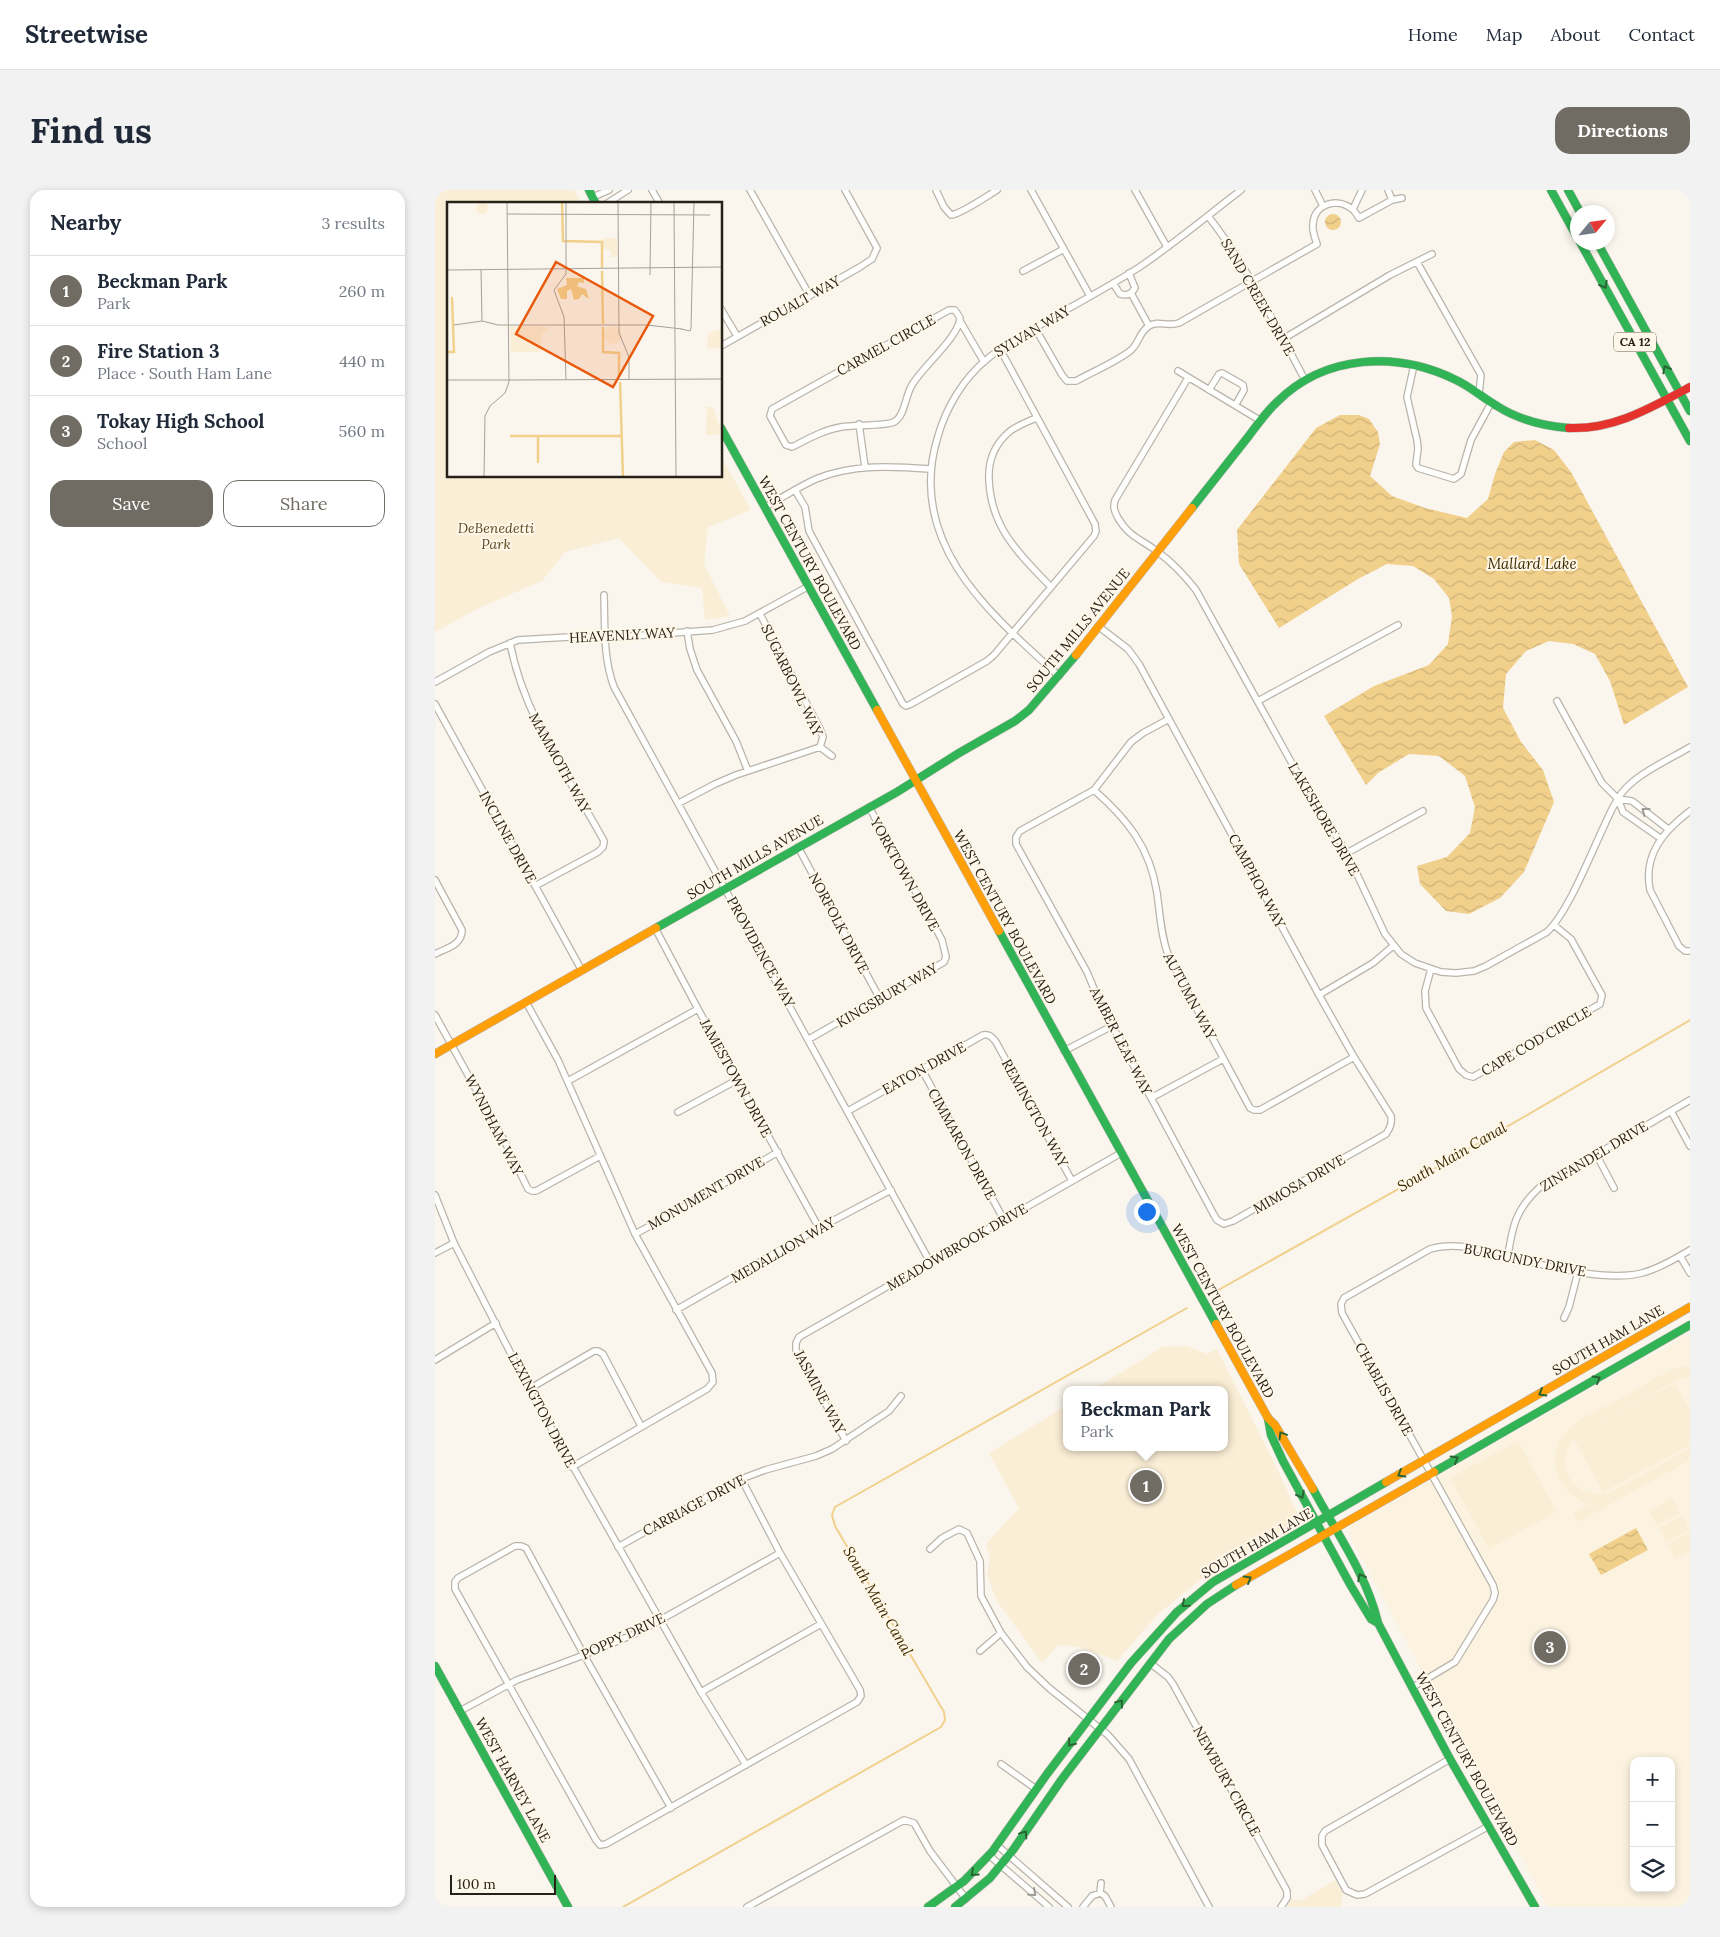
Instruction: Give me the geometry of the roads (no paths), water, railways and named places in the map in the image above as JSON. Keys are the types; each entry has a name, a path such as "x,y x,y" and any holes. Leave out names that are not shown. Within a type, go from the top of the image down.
{"street":[{"path":"592,197 609,190"},
{"path":"609,202 628,190"},
{"path":"652,190 659,202"},
{"path":"749,190 810,296"},
{"name":"ROUALT WAY","path":"723,345 873,259 877,248 845,190"},
{"path":"936,190 944,207 951,215 958,214 997,190"},
{"path":"1031,190 1090,296"},
{"path":"1135,190 1167,247"},
{"name":"SYLVAN WAY","path":"1059,676 1013,634 974,592 956,569 946,550 934,516 930,491 930,469 942,422 968,379 1000,349 1129,274 1241,190"},
{"path":"1315,190 1323,206"},
{"path":"1353,210 1362,190"},
{"path":"1388,190 1393,200"},
{"path":"1551,190 1570,224"},
{"path":"1568,190 1576,205"},
{"path":"1035,328 1061,375 1071,382 1076,381 1131,350 1144,330 1149,326 1157,323 1173,325 1179,323 1317,244 1312,223 1317,212 1323,206 1346,205 1359,218 1393,200 1402,198"},
{"name":"SAND CREEK DRIVE","path":"1208,216 1225,238 1251,281 1305,380"},
{"path":"1023,271 1064,249"},
{"name":"CA 12","path":"1584,250 1690,441"},
{"name":"CA 12","path":"1601,250 1690,411"},
{"path":"1283,339 1389,274 1432,254"},
{"path":"1417,262 1481,376 1479,394"},
{"path":"1113,283 1121,294 1131,293 1135,288 1129,274"},
{"path":"1131,293 1149,326"},
{"name":"CARMEL CIRCLE","path":"949,310 955,310 960,321 956,330 911,386 896,422 891,424 859,424 822,432 792,447 786,446 770,413 771,409 949,310"},
{"path":"723,312 737,336"},
{"path":"960,321 984,362"},
{"path":"795,490 805,507 809,531 903,704 906,706 911,704 987,661 1013,634 1094,536 1096,531 1095,524 1000,349"},
{"name":"SOUTH MILLS AVENUE","path":"435,1054 897,792 1015,721 1029,710 1059,676 1275,403 1305,380 1329,368 1351,362 1381,359 1414,365 1457,380 1504,411 1537,423 1581,428 1620,422 1690,387"},
{"path":"1414,365 1407,397 1419,448 1416,464 1418,468 1454,478 1461,474 1471,440 1491,403"},
{"path":"1178,371 1236,404 1261,421"},
{"path":"1209,390 1219,374 1222,373 1243,385 1244,390 1236,404"},
{"name":"LAKESHORE DRIVE","path":"1188,378 1114,504 1116,514 1131,535 1158,552 1184,574 1196,590 1316,806 1347,853 1385,934 1401,954 1415,963 1431,969 1456,973 1474,971 1531,942 1554,925 1625,788 1690,747"},
{"path":"1036,418 1008,432 991,456 988,469 989,496 997,519 1010,543 1051,587"},
{"path":"859,424 865,467"},
{"name":"WEST CENTURY BOULEVARD","path":"723,432 1268,1418 1275,1425 1328,1516 1364,1582 1378,1623 1451,1759 1535,1907"},
{"path":"765,507 818,479 843,471 865,467 891,466 930,469"},
{"name":"HEAVENLY WAY","path":"435,682 489,652 518,640 605,638 713,630 760,614 809,586"},
{"name":"PROVIDENCE WAY","path":"604,595 607,664 614,687 849,1111 930,1262"},
{"name":"SUGARBOWL WAY","path":"760,614 820,729 823,737 820,746"},
{"path":"1257,701 1398,625"},
{"name":"CAMPHOR WAY","path":"1098,626 1128,649 1139,664 1319,995 1354,1057 1391,1116 1390,1128 1386,1134 1375,1141"},
{"path":"687,631 690,649 697,670 737,741 749,771"},
{"name":"MAMMOTH WAY","path":"510,643 519,678 533,715 605,841 603,848 598,852 535,886"},
{"path":"1557,701 1601,783 1618,799 1623,812 1660,838"},
{"name":"INCLINE DRIVE","path":"435,704 581,970"},
{"path":"1094,790 1131,742 1169,719"},
{"path":"679,803 715,784 820,746 832,756"},
{"name":"AMBER LEAF WAY","path":"1094,790 1018,832 1016,844 1087,972 1112,1026 1214,1215 1222,1223"},
{"name":"AUTUMN WAY","path":"1094,790 1123,816 1137,836 1145,853 1157,891 1164,946 1250,1108 1260,1110 1354,1057"},
{"path":"1618,799 1632,801 1668,829"},
{"name":"YORKTOWN DRIVE","path":"869,807 942,940"},
{"path":"1347,853 1423,812"},
{"path":"1690,812 1668,829 1660,838 1649,871 1650,890 1679,946 1685,951 1690,951"},
{"name":"NORFOLK DRIVE","path":"798,847 880,999"},
{"path":"435,880 462,930 462,937 458,942 435,954"},
{"name":"CAPE COD CIRCLE","path":"1431,969 1425,991 1426,1008 1459,1069 1466,1075 1473,1077 1600,1004 1601,995 1571,939 1554,925"},
{"name":"JAMESTOWN DRIVE","path":"655,928 698,1010 819,1228"},
{"name":"KINGSBURY WAY","path":"809,1039 944,962 946,953 942,940"},
{"path":"1319,995 1359,971 1393,946"},
{"path":"526,1002 568,1081 635,1234 712,1373 713,1382 707,1389 572,1466"},
{"path":"568,1081 698,1010"},
{"name":"WYNDHAM WAY","path":"435,1015 506,1144 528,1189 536,1190 600,1156"},
{"path":"1064,1050 1112,1026"},
{"name":"EATON DRIVE","path":"849,1111 921,1068 983,1035 992,1036 998,1045"},
{"name":"REMINGTON WAY","path":"998,1045 1072,1181"},
{"path":"1151,1098 1223,1059"},
{"name":"CIMMARON DRIVE","path":"921,1068 1004,1220"},
{"path":"678,1112 737,1080"},
{"name":"ZINFANDEL DRIVE","path":"1508,1256 1515,1220 1528,1197 1539,1188 1690,1100"},
{"path":"1671,1111 1690,1146"},
{"name":"MIMOSA DRIVE","path":"1222,1223 1233,1221 1375,1141"},
{"name":"MONUMENT DRIVE","path":"635,1234 659,1222 778,1152"},
{"name":"MEADOWBROOK DRIVE","path":"795,1343 799,1337 1121,1153"},
{"path":"1596,1154 1614,1188"},
{"name":"MEDALLION WAY","path":"676,1310 819,1228 891,1190"},
{"name":"LEXINGTON DRIVE","path":"435,1195 454,1243 529,1389 701,1692 746,1765"},
{"path":"435,1253 454,1243"},
{"name":"BURGUNDY DRIVE","path":"1341,1304 1344,1298 1430,1249 1451,1245 1578,1272 1630,1276 1643,1273 1690,1250"},
{"path":"1680,1256 1690,1273"},
{"path":"1564,1318 1569,1307 1578,1272"},
{"name":"CHABLIS DRIVE","path":"1341,1304 1342,1313 1493,1585 1495,1593 1493,1600 1455,1662 1413,1687"},
{"name":"SOUTH HAM LANE","path":"928,1907 957,1888 981,1867 998,1846 1036,1790 1149,1640 1191,1599 1213,1582 1690,1307"},
{"path":"435,1360 496,1323"},
{"name":"SOUTH HAM LANE","path":"955,1907 990,1878 1001,1866 1062,1779 1150,1663 1169,1639 1207,1604 1334,1529 1690,1326"},
{"name":"JASMINE WAY","path":"795,1343 796,1350 846,1441"},
{"path":"529,1389 594,1351 599,1351 603,1354 641,1426"},
{"name":"CARRIAGE DRIVE","path":"618,1547 741,1478 816,1456 846,1441 889,1411 901,1396"},
{"name":"WEST CENTURY BOULEVARD","path":"1268,1418 1268,1429 1282,1460 1322,1536 1371,1618 1378,1623"},
{"path":"671,1808 526,1548 515,1546 458,1578 455,1582 455,1589 596,1840 600,1845 607,1844 671,1808 857,1702 861,1696 860,1690 781,1553 741,1478"},
{"path":"930,1549 942,1538 959,1529 967,1533 981,1561 981,1596 1001,1633 1027,1667 1049,1688 1101,1729 1129,1759 1209,1907"},
{"name":"POPPY DRIVE","path":"460,1711 509,1684 637,1633 781,1553"},
{"path":"701,1692 821,1624"},
{"path":"980,1651 1001,1633"},
{"name":"NEWBURY CIRCLE","path":"1150,1663 1168,1677 1173,1684 1287,1891 1287,1898 1281,1907"},
{"name":"WEST HARNEY LANE","path":"435,1666 568,1907"},
{"path":"1451,1759 1325,1831 1321,1836 1322,1845 1346,1890 1357,1895 1365,1894 1489,1826"},
{"path":"1001,1764 1036,1790"},
{"path":"747,1907 904,1820 914,1823 930,1851 966,1899"},
{"path":"998,1846 1068,1907"},
{"path":"990,1856 1049,1907"},
{"path":"1100,1893 1101,1883"},
{"path":"1083,1907 1092,1896 1100,1893"},
{"path":"1100,1893 1105,1896 1111,1907"}],"water":[{"path":"1333,214 1341,222 1333,230 1325,222"},
{"name":"Mallard Lake","path":"1340,415 1359,415 1369,419 1378,432 1380,444 1370,476 1392,496 1425,508 1467,518 1488,499 1504,452 1514,442 1535,440 1554,450 1571,472 1688,687 1624,725 1610,681 1595,654 1573,644 1549,641 1526,651 1506,674 1503,708 1521,742 1543,770 1554,802 1524,872 1500,898 1469,914 1446,911 1420,884 1417,866 1447,857 1470,833 1475,807 1465,776 1439,756 1409,754 1378,773 1366,785 1324,716 1374,686 1429,665 1448,644 1452,616 1449,598 1434,579 1413,566 1387,564 1358,579 1279,628 1239,564 1237,530 1316,428"},
{"path":"1636,1528 1648,1550 1601,1575 1589,1554"}],"waterway":[{"name":"South Main Canal","path":"1213,1293 1450,1160 1690,1020"},
{"name":"South Main Canal","path":"623,1907 941,1727 945,1720 944,1712 835,1526 832,1515 835,1507 1187,1308"}],"place":[{"name":"Beckman Park","path":"1146,1486"},
{"name":"Tokay High School","path":"1550,1647"},
{"name":"Fire Station 3","path":"1084,1669"}],"park label":[{"name":"DeBenedetti Park","path":"496,536"}]}
